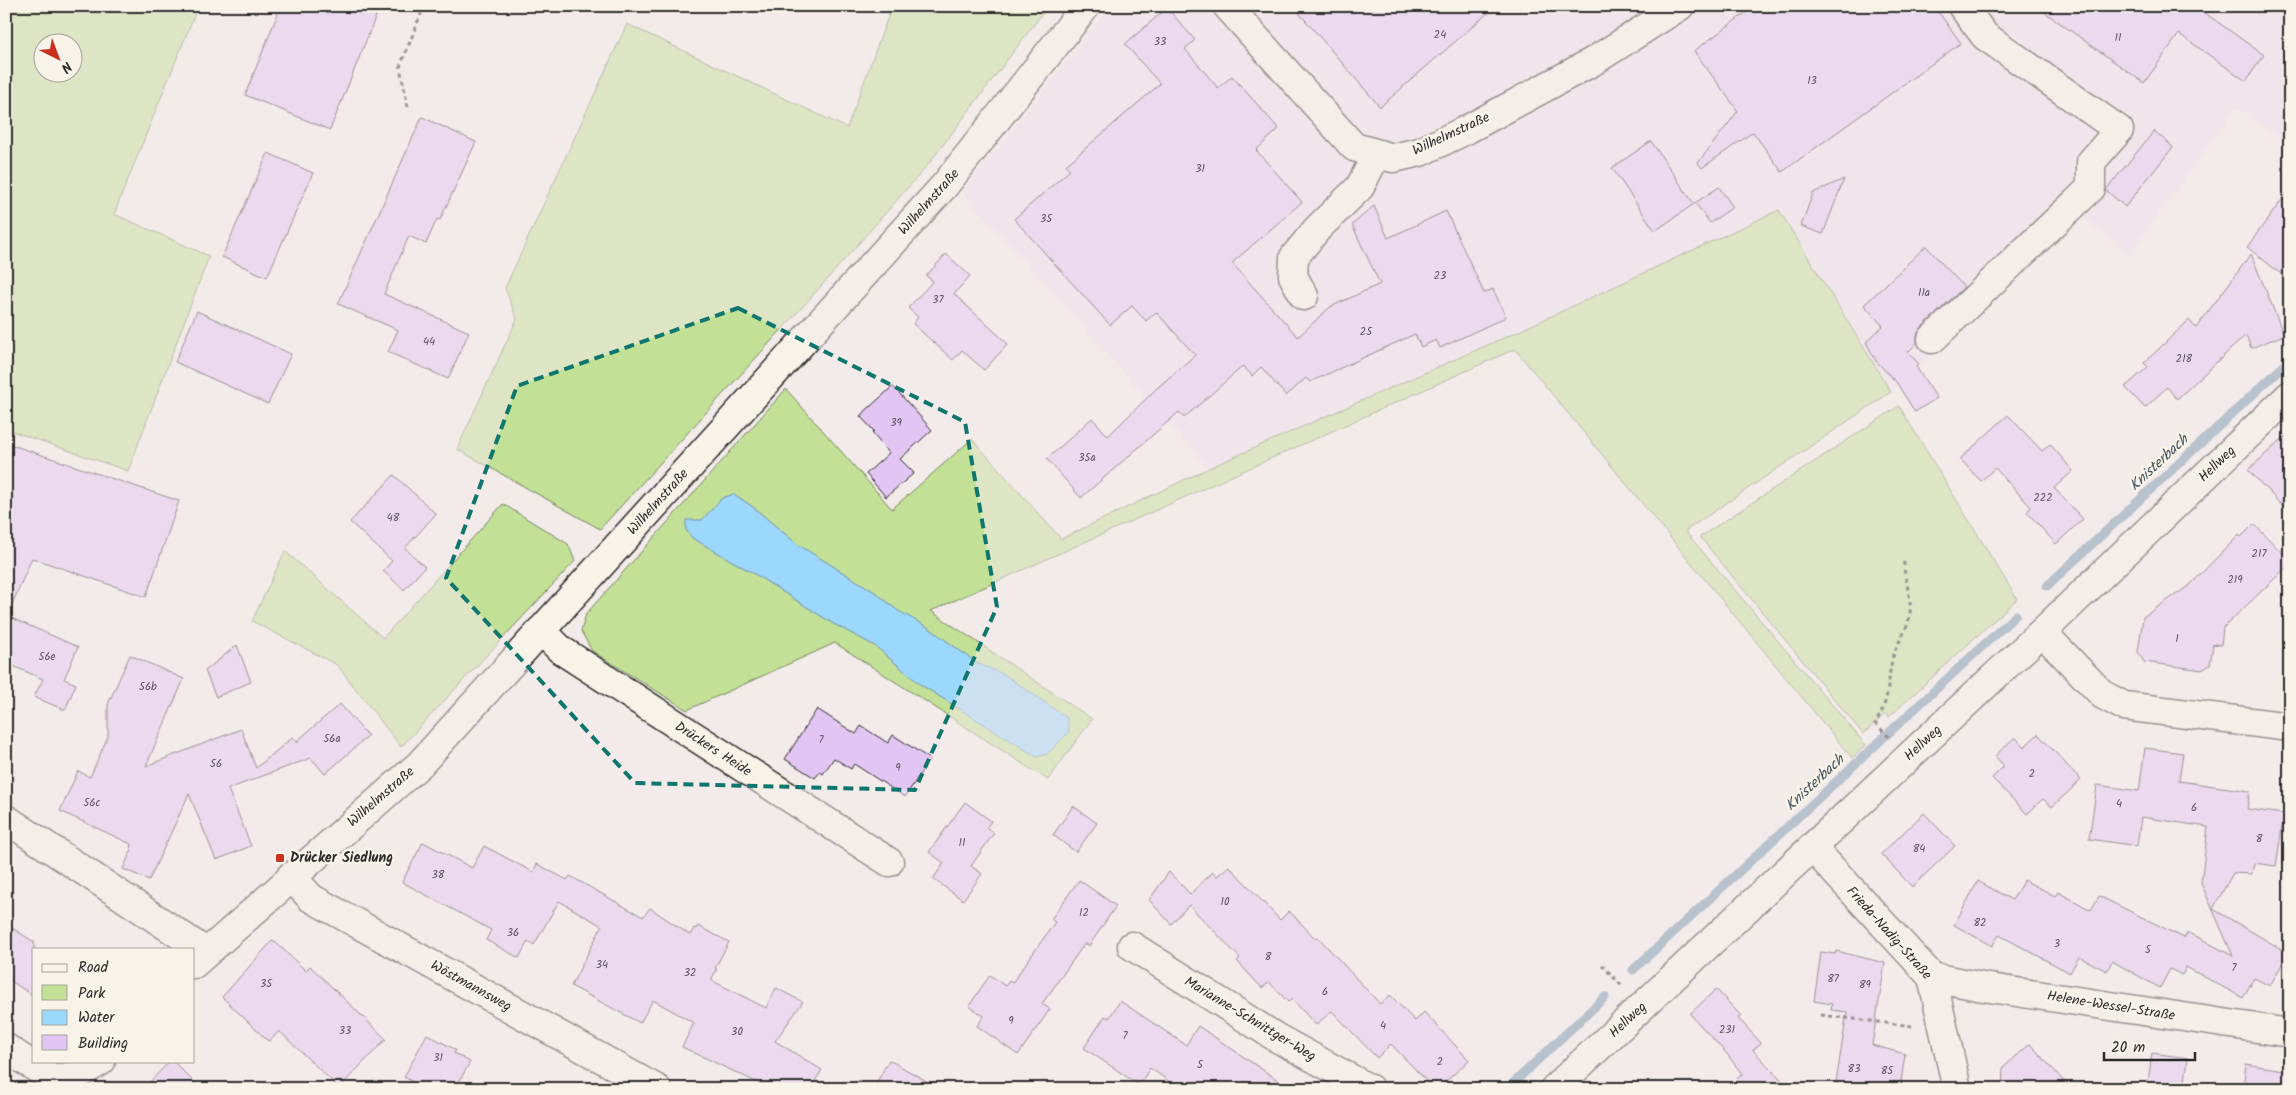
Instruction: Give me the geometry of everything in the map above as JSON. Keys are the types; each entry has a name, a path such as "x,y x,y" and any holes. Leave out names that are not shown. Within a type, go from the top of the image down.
{"street":[{"name":"Wilhelmstraße","path":"200,958 420,764 946,185 1086,6"},
{"name":"Wilhelmstraße","path":"1227,6 1354,147 1376,155 1392,158 1420,152 1466,130 1592,62 1680,6"},
{"path":"1932,339 2091,188 2091,162 2118,130 1985,36 1962,6"},
{"path":"1304,296 1293,276 1294,257 1318,228 1360,187 1376,155"},
{"name":"Hellweg","path":"1554,1089 2042,632 2290,394"},
{"name":"Drückers Heide","path":"541,630 561,650 888,862"},
{"path":"2042,632 2103,695 2124,706 2290,727"},
{"path":"6,819 186,948"},
{"name":"Frieda-Nadig-Straße","path":"1812,847 1932,977 1957,1089"},
{"name":"Wöstmannsweg","path":"291,876 311,898 657,1089"},
{"name":"Marianne-Schnittger-Weg","path":"1132,946 1277,1038 1370,1089"},
{"name":"Helene-Wessel-Straße","path":"1932,977 2290,1034"},
{"path":"6,1048 53,1078 76,1082 100,1062"}],"path":[{"path":"408,107 400,67 424,6"},
{"path":"1875,723 1886,704 1894,655 1910,616 1911,601 1904,576 1904,560"},
{"path":"1602,965 1611,974"},
{"path":"1821,1015 1922,1027 1943,1024"}],"highlighted area":[{"path":"738,308 965,422 997,607 915,790 635,783 446,578 517,386"}],"shaded area":[{"path":"1111,6 1204,6 1222,26 1246,6 2290,6 2290,144 2237,107 2129,254 2080,214 1891,392 1779,210 1517,332 1209,468 963,192"}],"green space":[{"path":"6,6 198,6 114,214 209,256 128,471 6,429"},
{"path":"892,6 1048,6 927,166 806,303 600,529 457,449 517,319 505,288 627,24 847,128"},
{"path":"1779,210 1891,392 1685,531 1866,745 1852,758 1515,349 931,611 1092,719 1048,780 835,643 687,710 592,651 581,631 586,614 786,389 892,509 972,439 1061,539 1209,468 1517,332"},
{"path":"1899,406 2017,599 1889,717 1885,714 1863,734 1700,537"},
{"path":"503,504 568,544 575,561 401,747 337,665 252,621 285,551 383,638"}],"water":[{"path":"734,494 753,507 797,544 875,592 897,610 929,628 977,663 1005,675 1067,718 1069,732 1047,754 1037,757 921,685 875,646 832,623 753,573 692,538 686,530 686,520 702,520 722,498"}],"building":[{"path":"281,6 380,6 330,130 245,95"},
{"path":"1293,6 1496,6 1380,107"},
{"path":"1755,6 1934,6 1961,43 1782,172 1753,132 1702,168 1698,163 1738,111 1694,51"},
{"path":"2036,6 2195,6 2264,55 2246,81 2179,34 2144,83"},
{"path":"1167,8 1195,40 1185,49 1218,88 1232,76 1279,129 1256,150 1302,202 1232,263 1298,337 1330,307 1380,284 1352,225 1374,206 1388,238 1446,211 1484,293 1493,289 1506,317 1440,348 1436,340 1421,347 1415,334 1310,382 1306,378 1286,396 1261,367 1252,376 1243,366 1184,418 1179,412 1081,498 1047,459 1092,418 1108,436 1157,388 1195,355 1156,312 1146,321 1132,306 1110,325 1014,219 1070,170 1066,165 1160,84 1125,44"},
{"path":"422,117 476,142 440,220 437,219 426,244 409,236 384,294 469,332 448,379 388,352 398,330 338,304"},
{"path":"2154,131 2173,147 2125,207 2106,190"},
{"path":"1651,141 1694,204 1655,231 1612,168"},
{"path":"268,153 313,173 267,277 222,257"},
{"path":"1844,179 1823,234 1801,226 1813,193"},
{"path":"1719,187 1733,207 1710,223 1695,203"},
{"path":"2290,189 2290,281 2247,247"},
{"path":"1926,246 1964,287 1921,328 1917,335 1917,343 1908,352 1919,364 1916,367 1937,398 1915,412 1896,382 1876,361 1866,342 1883,326 1864,305"},
{"path":"946,254 970,276 954,294 1008,344 984,370 962,350 953,360 913,324 918,317 908,308 933,281 926,276"},
{"path":"2251,254 2284,335 2251,348 2246,335 2177,399 2167,387 2145,408 2125,387 2148,367 2144,363 2189,320 2196,328"},
{"path":"197,311 291,354 268,404 175,362"},
{"path":"893,386 932,430 900,459 914,473 886,497 866,474 889,453 872,433 874,431 860,416"},
{"path":"2008,415 2042,451 2050,444 2073,471 2054,488 2083,519 2056,544 2027,512 2031,507 1995,468 1981,481 1960,459"},
{"path":"2290,432 2290,514 2248,470"},
{"path":"6,443 179,501 146,597 32,558 7,616 78,647 64,679 76,684 65,710 34,697 43,679 6,663"},
{"path":"394,475 436,514 405,548 425,567 404,590 383,571 392,561 350,522"},
{"path":"2254,524 2290,561 2290,564 2223,628 2221,645 2213,644 2210,665 2202,670 2144,662 2138,652 2143,617 2190,585 2239,535 2241,537"},
{"path":"237,645 251,682 216,697 205,671"},
{"path":"130,655 184,679 146,766 241,729 256,768 293,737 298,743 297,741 340,704 368,736 325,774 311,758 228,789 251,846 216,860 189,794 149,880 123,869 132,849 130,847 131,844 60,811 78,771 90,777 108,736 108,704"},
{"path":"817,709 856,734 861,726 888,743 893,735 930,759 905,797 854,764 851,769 834,758 823,774 820,772 815,778 785,759"},
{"path":"2038,734 2081,780 2052,807 2043,799 2027,814 1992,778 2004,766 1995,756 2015,737 2024,747"},
{"path":"2145,748 2183,753 2179,781 2250,791 2247,809 2284,814 2276,866 2254,863 2252,874 2233,873 2213,909 2288,953 2270,986 2254,978 2243,998 2186,967 2182,975 2170,969 2160,988 2112,961 2107,971 2079,957 2070,973 1999,935 1992,946 1954,925 1978,881 2012,900 2024,880 2055,896 2058,892 2091,910 2099,896 2184,938 2188,932 2233,956 2201,883 2208,827 2141,817 2137,846 2089,839 2097,785 2139,791"},
{"path":"965,802 991,821 986,828 994,833 971,866 982,874 963,900 933,879 944,863 929,852"},
{"path":"1073,806 1097,823 1076,852 1053,835"},
{"path":"1924,813 1955,846 1912,887 1881,854"},
{"path":"423,842 472,868 484,846 533,872 537,864 567,880 570,876 643,917 650,908 690,935 694,928 696,929 698,926 729,942 715,968 717,969 711,980 766,1008 776,988 803,1002 775,1041 822,1070 810,1089 771,1089 682,1047 694,1023 653,1000 640,1023 571,986 602,926 559,901 534,945 528,941 519,958 486,940 491,930 402,882"},
{"path":"1229,866 1280,920 1289,911 1315,938 1317,936 1380,1004 1390,995 1415,1021 1424,1012 1469,1060 1438,1089 1434,1089 1391,1044 1377,1058 1332,1011 1316,1025 1292,999 1288,1002 1269,982 1262,988 1237,961 1240,958 1189,905 1171,924 1149,900 1169,872 1190,894 1213,872 1217,876"},
{"path":"1079,880 1116,906 1089,946 1085,943 1042,1004 1050,1009 1018,1055 977,1026 984,1016 969,1006 990,975 1005,986 1009,981 1012,983 1055,922 1051,919"},
{"path":"6,924 34,942 34,948 32,948 32,995 6,978"},
{"path":"273,940 306,971 310,966 386,1039 339,1088 279,1031 270,1041 267,1040 222,997"},
{"path":"1836,951 1885,963 1872,1045 1905,1054 1900,1089 1835,1089 1847,1012 1831,1010 1832,1004 1814,1001 1821,952 1835,954"},
{"path":"1716,989 1741,1016 1738,1018 1761,1043 1753,1050 1790,1089 1727,1089 1742,1074 1727,1054 1690,1014"},
{"path":"1120,1001 1186,1045 1198,1026 1291,1089 1180,1089 1150,1068 1139,1085 1084,1048 1105,1016 1109,1018"},
{"path":"427,1034 456,1050 454,1053 470,1062 455,1089 426,1089 404,1077"},
{"path":"2030,1044 2071,1089 2002,1089 2003,1068"},
{"path":"2152,1053 2188,1058 2184,1089 2147,1089"},
{"path":"889,1060 941,1089 873,1089"},
{"path":"169,1062 174,1062 201,1089 143,1089"},
{"path":"2246,1064 2290,1071 2290,1089 2243,1089"}],"waterway":[{"name":"Knisterbach","path":"2047,586 2290,360"},
{"name":"Knisterbach","path":"1633,970 2016,615"},
{"name":"Knisterbach","path":"1507,1089 1605,997"}],"place":[{"name":"Drücker Siedlung","path":"280,858"}]}
